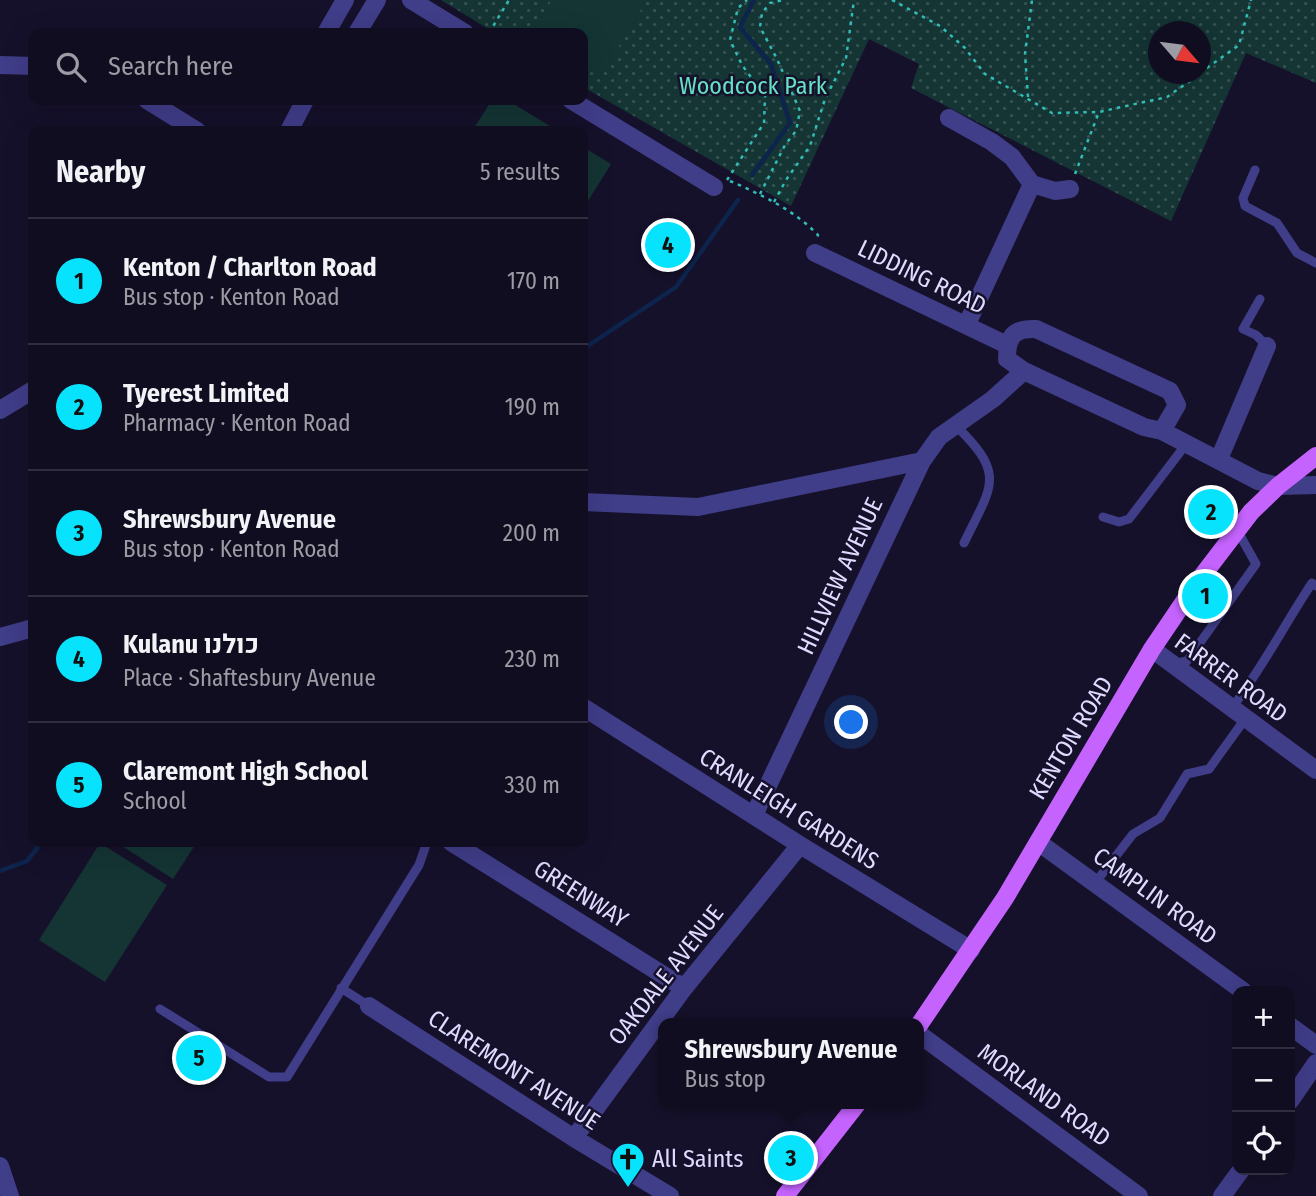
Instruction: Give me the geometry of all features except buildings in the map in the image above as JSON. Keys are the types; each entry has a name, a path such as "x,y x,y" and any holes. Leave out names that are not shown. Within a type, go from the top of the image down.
{"main road":[{"name":"KENTON ROAD","path":"924,1018 971,950 1038,842 1152,649 1237,530 1278,486 1316,456"},
{"path":"785,1196 854,1109"}],"street":[{"path":"329,28 345,0"},
{"path":"361,28 377,0"},
{"path":"411,0 457,28"},
{"path":"0,65 28,66"},
{"path":"155,105 189,126"},
{"path":"292,126 302,105"},
{"path":"580,105 721,183"},
{"path":"949,118 992,142 1012,157 1032,184 1055,191 1070,189"},
{"path":"967,324 1032,184"},
{"name":"LIDDING ROAD","path":"815,253 967,324 1007,352 1024,371 1144,427 1161,431 1187,443 1258,481 1278,486"},
{"path":"1005,386 1007,352 1014,333 1024,329 1036,329 1170,391 1177,405 1161,431"},
{"path":"1219,459 1267,346"},
{"name":"HILLVIEW AVENUE","path":"754,815 922,461 939,437 993,399 1024,371"},
{"path":"0,410 28,393"},
{"path":"588,502 698,507 922,461"},
{"path":"1278,486 1316,485"},
{"path":"0,637 28,629"},
{"name":"FARRER ROAD","path":"1152,649 1316,769"},
{"name":"CRANLEIGH GARDENS","path":"588,709 800,845 971,950"},
{"name":"CAMPLIN ROAD","path":"1038,842 1236,986"},
{"name":"OAKDALE AVENUE","path":"662,1018 800,845"},
{"name":"GREENWAY","path":"459,847 684,988"},
{"name":"CLAREMONT AVENUE","path":"369,1006 574,1138 670,1196"},
{"name":"OAKDALE AVENUE","path":"574,1138 658,1023"},
{"path":"1295,1030 1316,1045"},
{"name":"MORLAND ROAD","path":"924,1038 1139,1196"},
{"path":"1295,1094 1316,1063"},
{"path":"0,1166 10,1196"},
{"path":"1222,1196 1237,1175"}],"lane":[{"path":"1255,170 1243,198 1245,206 1277,223 1297,253 1316,263"},
{"path":"1261,299 1242,329 1256,335 1267,346"},
{"path":"955,425 986,459 990,479 985,499 964,543"},
{"path":"1103,517 1119,522 1129,519 1187,443"},
{"path":"1172,664 1187,661 1256,564 1237,530"},
{"path":"1095,883 1133,834 1160,818 1187,774 1209,769 1285,624 1312,583 1316,586"},
{"path":"160,1009 269,1077 287,1077 419,865 425,847"},
{"path":"341,988 369,1006"}],"path":[{"path":"492,28 509,0"},
{"path":"747,0 738,8 730,40 743,65 765,96 764,123 721,183 760,194 804,220 818,235 815,253"},
{"path":"760,194 785,145 796,131 800,111 760,27 762,13 770,3 783,0"},
{"path":"774,202 810,146 825,99 846,58 854,0"},
{"path":"892,0 940,26 965,48 985,74 1052,113 1099,112 1167,96 1184,84"},
{"path":"1028,99 1025,54 1032,0"},
{"path":"1211,65 1239,45 1251,0"},
{"path":"1070,189 1099,112"}],"green space":[{"name":"Woodcock Park","path":"441,0 1316,0 1316,83 1246,53 1171,221 911,88 919,64 869,39 791,206 588,90 588,28 487,28"},
{"path":"552,0 647,0 601,76 588,69 588,28 535,28"},
{"path":"489,105 515,105 550,126 475,126"},
{"path":"588,150 611,164 588,201"},
{"path":"97,847 106,847 167,885 105,982 39,940"},
{"path":"124,847 194,847 173,879"}],"waterway":[{"path":"752,175 790,123 771,64 740,27 754,0"},
{"path":"588,346 676,287 738,200"},
{"path":"0,871 27,861 38,847"}],"place":[{"name":"Kulanu כולנו","path":"668,245"},
{"name":"Tyerest Limited","path":"1211,512"},
{"name":"Kenton / Charlton Road","path":"1205,596"},
{"name":"Claremont High School","path":"199,1058"},
{"name":"Shrewsbury Avenue","path":"791,1158"},
{"name":"All Saints","path":"628,1189"}]}
